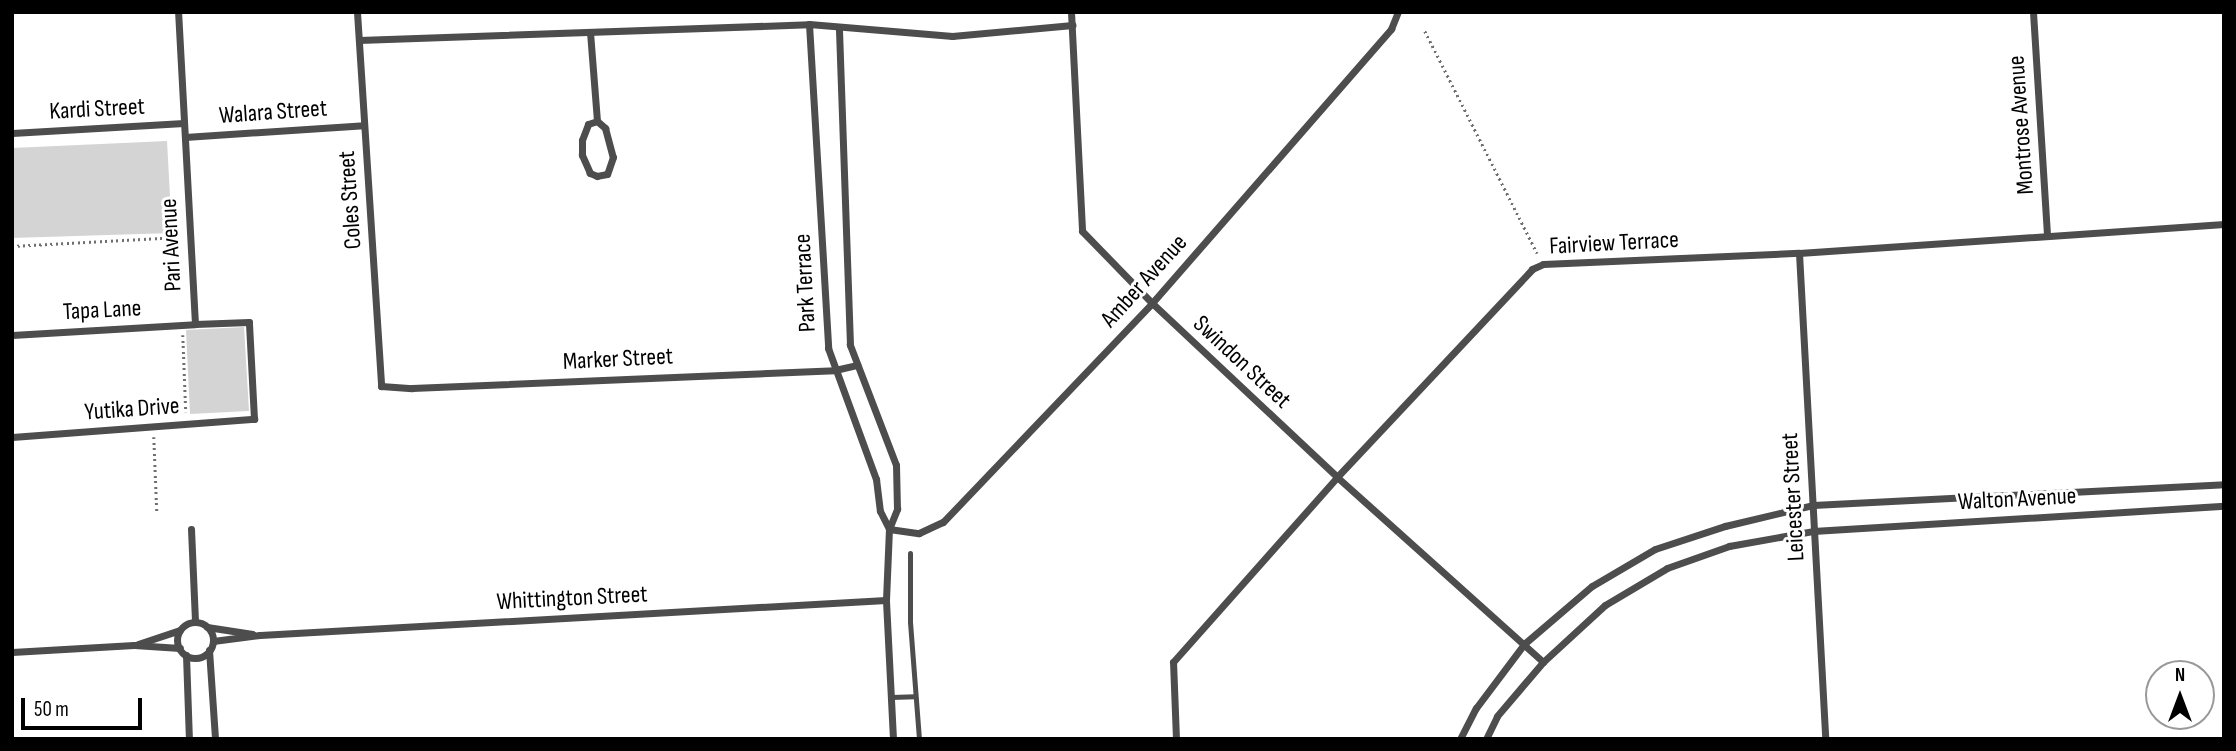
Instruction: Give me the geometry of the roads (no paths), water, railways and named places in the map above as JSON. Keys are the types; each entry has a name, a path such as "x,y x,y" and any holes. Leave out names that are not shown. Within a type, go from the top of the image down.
{"street":[{"name":"Pari Avenue","path":"178,12 195,324 249,322 254,419"},
{"name":"Coles Street","path":"357,12 381,386"},
{"name":"Swindon Street","path":"1071,12 1082,231 1152,303 1337,477 1543,662"},
{"name":"Amber Avenue","path":"889,529 919,533 943,523 1152,303 1391,29 1398,12"},
{"name":"Montrose Avenue","path":"2033,12 2047,235"},
{"path":"359,40 809,24 952,36 1072,25"},
{"name":"Park Terrace","path":"809,24 828,348 876,479 880,511 889,529"},
{"name":"Park Terrace","path":"839,28 850,345 896,465 897,509 889,529 886,600 893,739"},
{"path":"590,32 597,121 605,128 613,156 607,174 597,176 590,173 582,155 582,140 588,124 597,121"},
{"name":"Kardi Street","path":"12,133 184,122"},
{"name":"Walara Street","path":"185,137 364,125"},
{"name":"Fairview Terrace","path":"1176,739 1173,662 1337,477 1532,269 1543,264 1800,253 2224,224"},
{"name":"Leicester Street","path":"1800,253 1825,739"},
{"name":"Tapa Lane","path":"12,335 195,324"},
{"name":"Marker Street","path":"381,386 412,388 835,370 857,365"},
{"name":"Yutika Drive","path":"12,437 254,419"},
{"name":"Walton Avenue","path":"1460,739 1476,708 1524,644 1592,586 1656,549 1725,526 1813,505 2224,484"},
{"name":"Walton Avenue","path":"1486,739 1497,716 1543,662 1605,605 1667,568 1729,546 1813,531 2224,506"},
{"path":"191,529 195,622"},
{"name":"Whittington Street","path":"213,641 260,635 886,600"},
{"path":"134,645 180,630 195,622 207,626 213,641 209,650 215,739"},
{"name":"Whittington Street","path":"207,626 260,635"},
{"path":"180,630 177,639 186,655 190,739"},
{"path":"12,652 134,645 180,648"},
{"path":"186,655 198,657 209,650"}],"lane":[{"path":"910,553 910,622 919,739"},
{"path":"891,697 915,696"}]}
